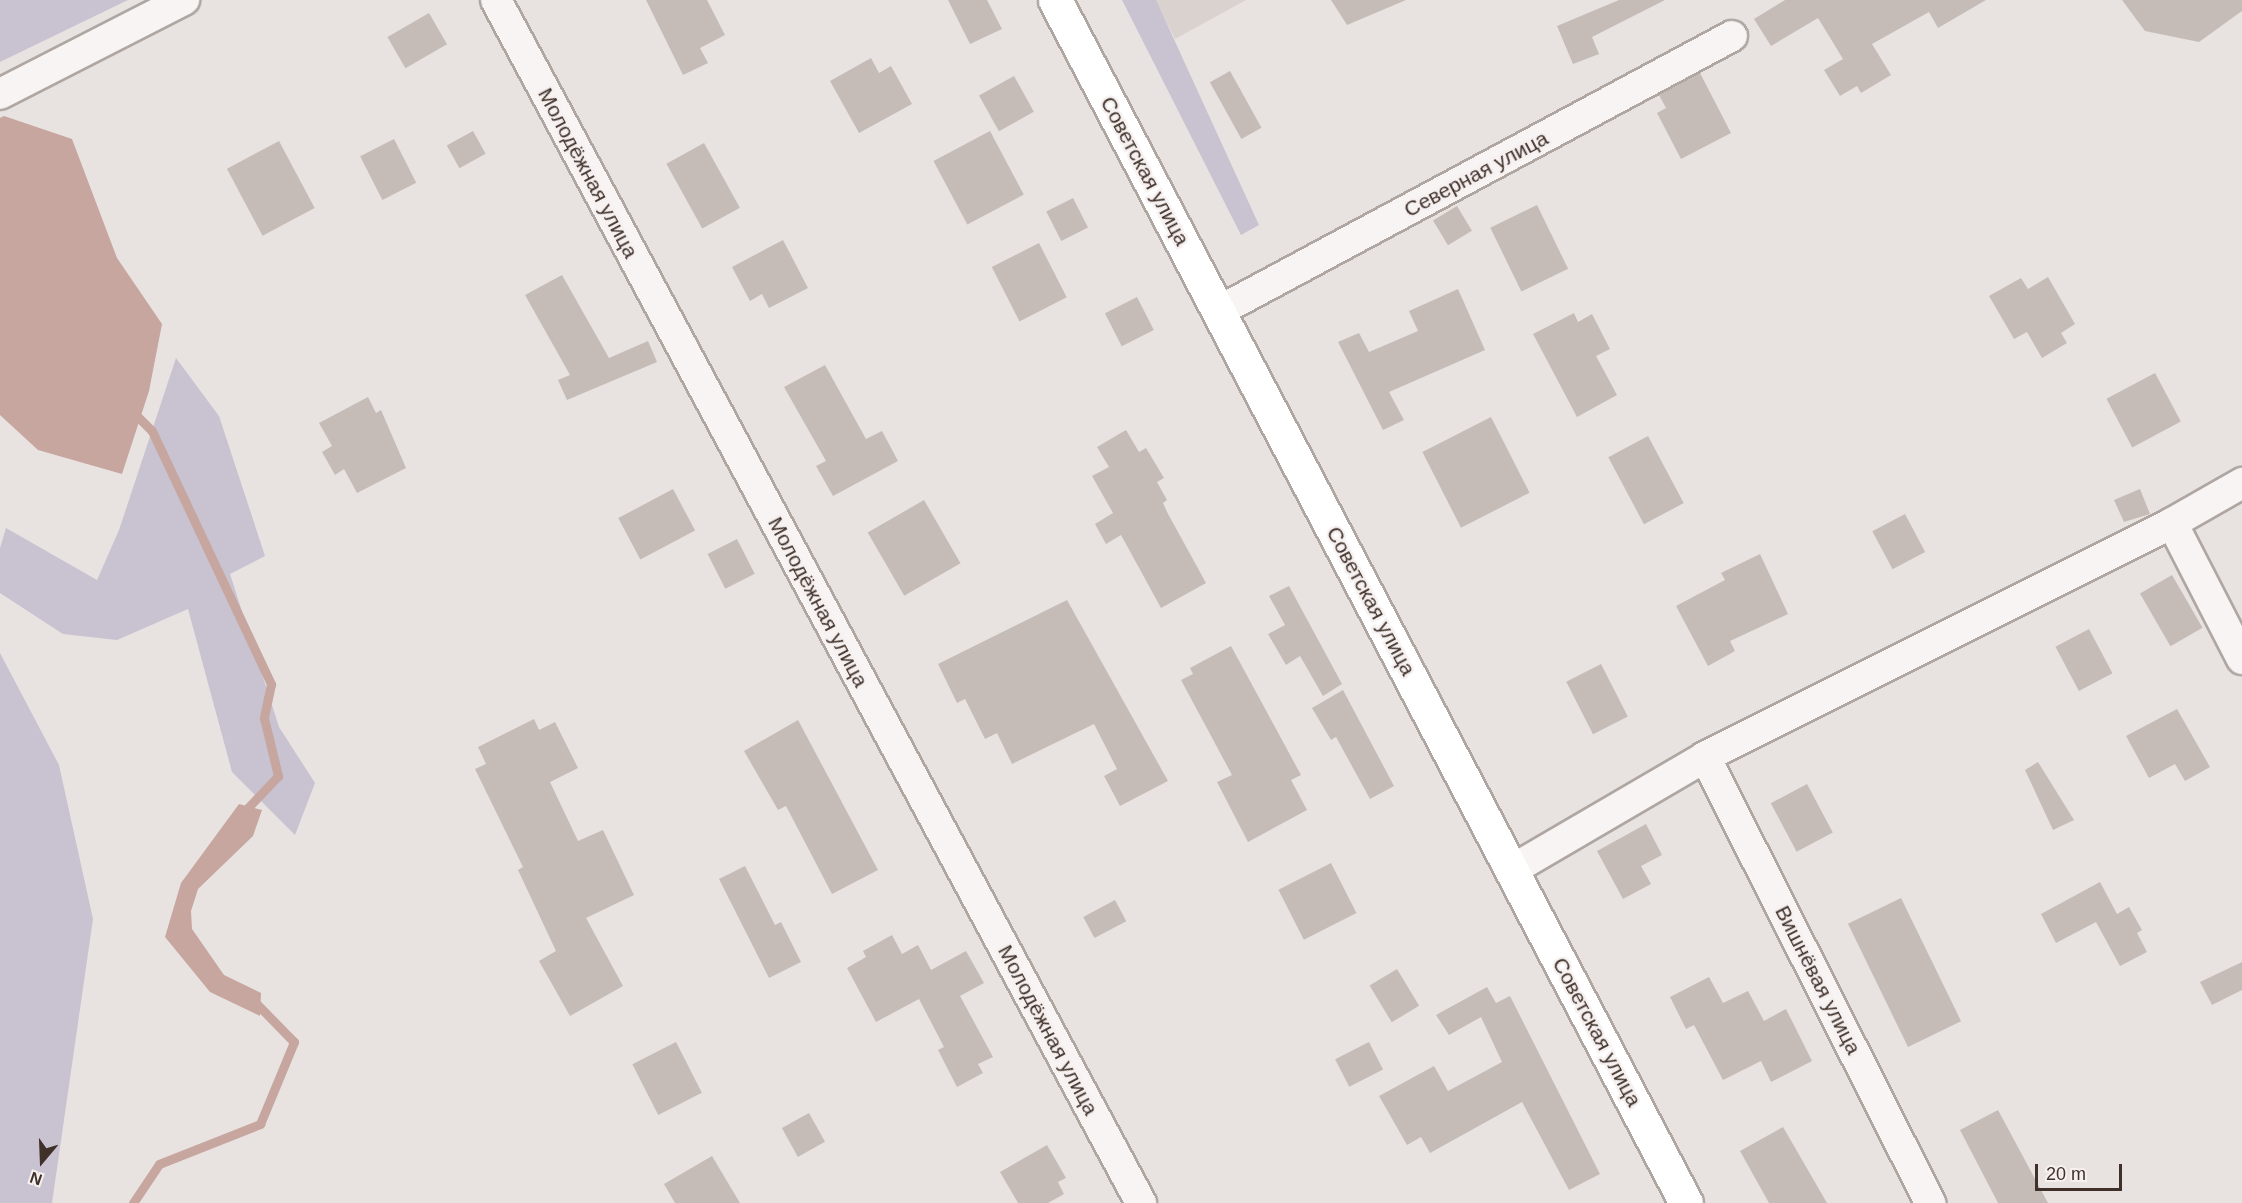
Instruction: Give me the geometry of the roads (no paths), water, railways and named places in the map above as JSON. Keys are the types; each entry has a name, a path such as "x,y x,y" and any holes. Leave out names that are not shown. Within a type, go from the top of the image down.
{"street":[{"path":"0,94 184,0"},
{"name":"Молодёжная улица","path":"496,0 1141,1203"},
{"name":"Советская улица","path":"1055,0 1686,1203"},
{"name":"Северная улица","path":"1219,311 1732,36"},
{"path":"1512,870 1705,757 2172,523 2242,483"},
{"path":"2172,523 2242,659"},
{"name":"Вишнёвая улица","path":"1705,757 1930,1203"}],"waterway":[{"path":"132,411 152,431 271,684 264,718 278,776 242,814"},
{"path":"133,1203 159,1164 260,1124 294,1042 253,1000"}]}
